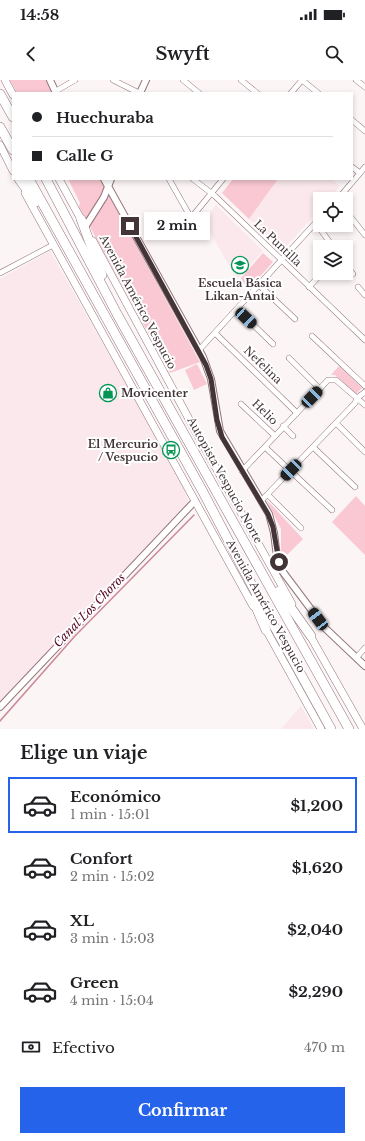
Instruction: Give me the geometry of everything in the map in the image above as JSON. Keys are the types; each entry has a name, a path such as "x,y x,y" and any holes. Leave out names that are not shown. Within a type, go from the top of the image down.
{"highway":[{"path":"0,94 12,115"},
{"path":"0,127 12,148"},
{"path":"19,180 56,228"},
{"path":"30,180 331,729"},
{"name":"Autopista Vespucio Norte","path":"47,180 117,314 349,729"},
{"path":"83,223 117,314"},
{"path":"228,539 266,630"},
{"path":"262,571 282,595 310,636"}],"main road":[{"path":"5,80 12,93"},
{"path":"0,145 12,169"},
{"name":"Avenida Américo Vespucio","path":"19,180 321,729"},
{"name":"Avenida Américo Vespucio","path":"60,180 197,434 363,729"}],"street":[{"path":"50,80 56,92 75,80"},
{"path":"113,80 137,92"},
{"path":"140,92 146,80"},
{"path":"183,80 198,92"},
{"path":"241,80 249,82 256,92"},
{"path":"292,92 302,80 317,92"},
{"path":"356,80 365,87"},
{"path":"353,121 365,131"},
{"path":"353,168 360,174"},
{"path":"344,192 365,168"},
{"path":"105,180 199,350 211,379 220,431 242,472 261,501 271,522 277,558 283,572 325,628 365,666"},
{"path":"83,223 109,188 111,180"},
{"path":"170,180 190,218 222,180"},
{"name":"La Puntilla","path":"194,180 211,193 365,340"},
{"path":"353,220 365,235"},
{"path":"199,350 313,226"},
{"path":"0,273 53,245"},
{"path":"309,287 316,280"},
{"path":"259,285 295,320"},
{"path":"358,287 365,294"},
{"path":"236,309 273,344"},
{"name":"Nefelina","path":"215,333 297,413"},
{"path":"312,336 365,386"},
{"path":"289,358 320,389"},
{"path":"242,472 283,426 328,380 334,380 365,405"},
{"path":"261,501 356,403 357,398 365,392"},
{"name":"Helio","path":"241,404 275,436"},
{"path":"336,423 365,452"},
{"path":"283,426 293,436"},
{"path":"265,447 332,510"},
{"path":"313,448 355,487"},
{"path":"268,495 301,528"},
{"path":"0,707 195,501"},
{"path":"356,658 365,648"}],"shaded area":[{"path":"10,80 48,80 54,92 16,92"},
{"path":"68,180 101,180 200,362 170,373 79,207 80,203"},
{"path":"232,180 277,180 249,219 222,193"},
{"path":"277,180 333,180 340,186 335,192 313,192 313,217 282,251 249,219"},
{"name":"Escuela Básica Likan-Antai","path":"216,205 263,251 237,279 203,220"},
{"name":"Movicenter","path":"50,251 182,482 189,504 0,711 0,279"},
{"path":"263,253 273,262 248,290 241,278"},
{"path":"197,364 207,384 194,390 185,370"},
{"path":"339,366 362,388 356,394 335,375 331,375"},
{"path":"356,496 365,506 365,555 332,522"},
{"path":"266,499 303,539 284,558 281,550 281,529"},
{"path":"301,706 314,729 281,729"}],"waterway":[{"name":"Canal Los Choros","path":"0,721 75,636 194,515"}],"place":[{"name":"Escuela Básica Likan-Antai","path":"240,265"},
{"name":"Movicenter","path":"108,393"},
{"name":"El Mercurio / Vespucio","path":"171,450"}],"route":[{"path":"130,226 206,365 213,388 217,420 222,437 242,472 265,507 273,527 276,553 279,562"}]}
